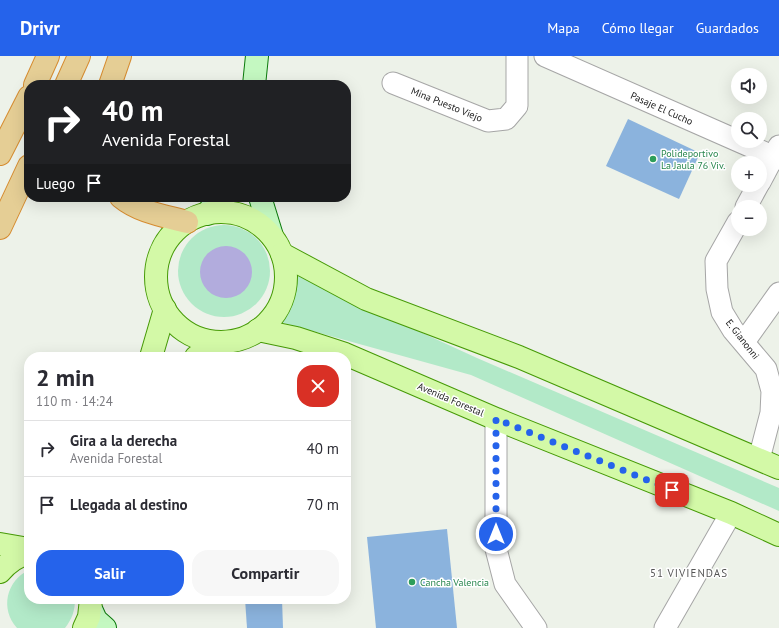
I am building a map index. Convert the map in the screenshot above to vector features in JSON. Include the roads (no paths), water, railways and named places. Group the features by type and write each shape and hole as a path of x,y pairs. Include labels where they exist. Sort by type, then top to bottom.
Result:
{"highway":[{"path":"37,80 48,56"},
{"path":"68,80 79,56"},
{"path":"112,80 120,56"},
{"path":"1,151 24,107"},
{"path":"0,228 24,177"},
{"path":"127,202 148,211 187,222"}],"main road":[{"path":"255,80 258,56"},
{"path":"262,202 272,236 282,254 286,275 283,297 273,316 258,330 239,340 217,342 196,337 178,325 165,308 158,288 157,267 164,246 176,229 213,205 214,212 236,213 256,222 272,236"},
{"path":"282,254 366,299 519,357 779,468"},
{"path":"152,352 165,308"},
{"name":"Avenida Forestal","path":"258,330 296,338 339,352"},
{"path":"203,352 217,342"},
{"name":"Avenida Forestal","path":"351,357 496,419 731,513 779,535"},
{"path":"0,544 24,548"},
{"path":"0,572 6,564 24,554"},
{"path":"89,612 105,628"}],"street":[{"name":"Mina Puesto Viejo","path":"393,83 488,121 506,119 517,106 517,56"},
{"name":"Pasaje El Cucho","path":"545,56 777,154"},
{"path":"767,170 777,154"},
{"name":"E. Gianonni","path":"731,234 716,261 717,289 722,312 766,369 772,391 771,413 759,459"},
{"path":"744,342 779,293"},
{"path":"496,419 496,549 505,584 536,628"},
{"path":"665,628 731,513"}],"place":[{"name":"Polideportivo La Jaula 76 Viv.","path":"653,159"},
{"name":"Cancha Valencia","path":"412,582"}],"district":[{"name":"51 VIVIENDAS","path":"689,573"}]}
